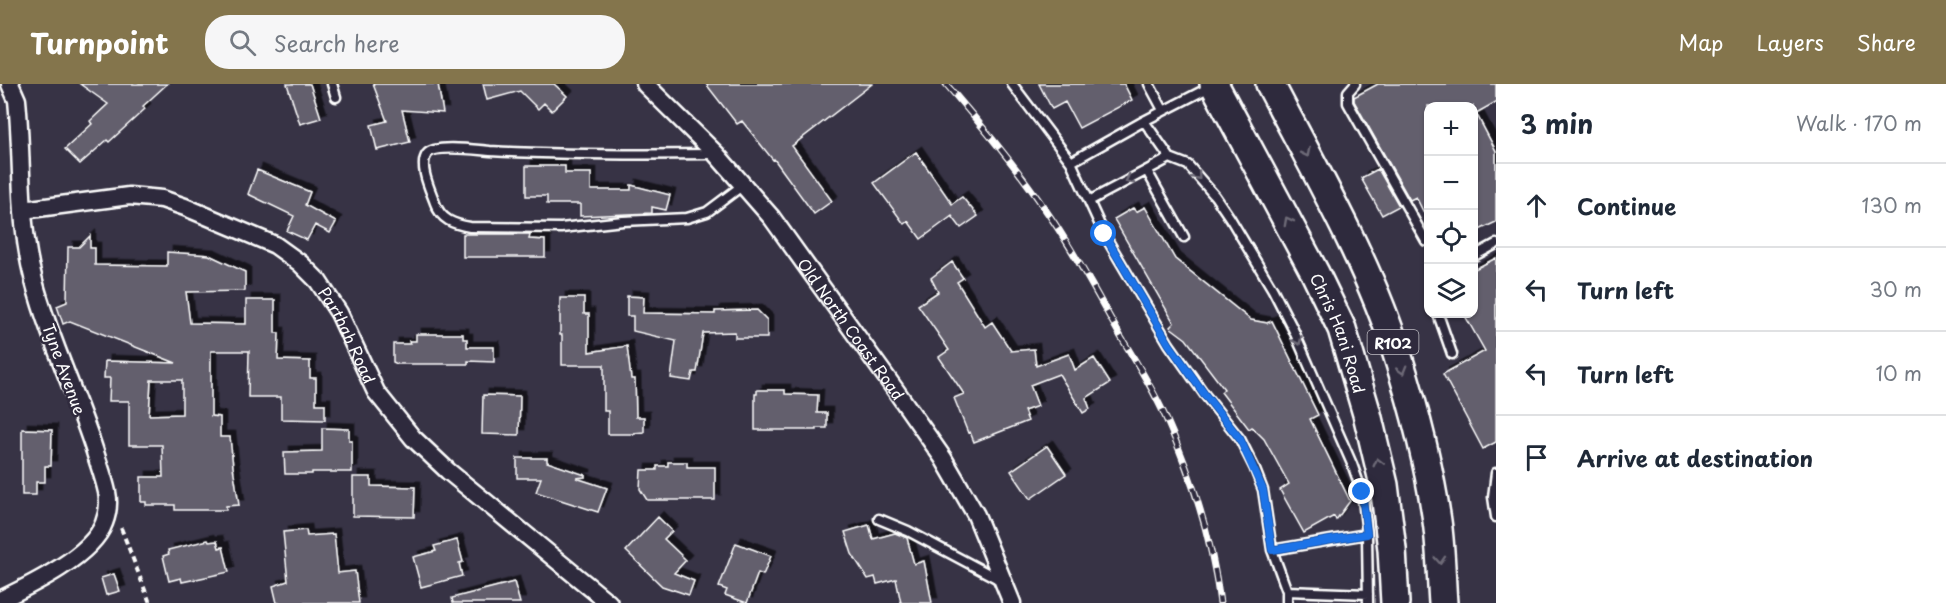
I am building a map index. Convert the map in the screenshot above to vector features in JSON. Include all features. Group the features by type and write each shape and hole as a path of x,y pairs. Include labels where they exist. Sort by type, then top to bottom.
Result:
{"main road":[{"name":"Chris Hani Road","path":"1215,84 1316,273 1342,329 1367,414 1384,485 1392,549 1395,603"},
{"name":"R102","path":"1270,84 1342,224 1373,290 1398,355 1421,440 1437,522 1443,603"}],"street":[{"name":"Tyne Avenue","path":"0,600 41,580 88,547 100,532 107,512 107,490 34,282 28,255 23,210 17,100 10,84"},
{"name":"Old North Coast Road","path":"645,84 716,154 772,218 943,458 976,515 1012,603"},
{"name":"Parthab Road","path":"23,210 129,196 162,199 275,245 300,263 318,281 339,313 376,392 412,438 448,471 609,603"}],"lane":[{"path":"332,84 336,97"},
{"path":"1012,84 1071,162 1104,234 1169,344 1240,439 1263,490 1272,550 1287,591 1287,603"},
{"path":"1149,84 1162,110"},
{"path":"1071,162 1162,110 1215,84"},
{"path":"1355,84 1348,92 1348,103 1424,237"},
{"path":"1144,120 1170,158 1188,165 1215,196 1230,218 1293,329 1362,492 1367,534 1368,598 1287,591"},
{"path":"716,154 542,153 437,149 432,150 426,156 424,165 441,216 456,224 470,227 553,228 687,218 707,212 743,185"},
{"path":"1089,201 1170,158"},
{"path":"1147,171 1184,237"},
{"path":"1478,253 1496,244"},
{"path":"1439,318 1452,354"},
{"path":"1496,473 1493,497 1496,517"},
{"path":"879,519 908,531 1005,582"},
{"path":"1272,550 1367,534"}],"path":[{"path":"107,490 150,603"}],"building":[{"path":"80,84 167,84 143,106 145,109 109,142 107,140 80,164 65,149 92,124 90,121 108,104"},
{"path":"287,84 310,84 321,118 300,124"},
{"path":"373,84 438,84 443,113 402,110 410,142 377,150 371,125 387,121"},
{"path":"483,84 554,84 567,96 552,111 544,103 538,109 520,91 487,100"},
{"path":"706,84 872,84 792,146 832,201 814,214 774,159 742,121 737,124"},
{"path":"1039,84 1124,84 1132,100 1079,128 1065,102 1052,109"},
{"path":"1378,84 1496,84 1496,102 1478,112 1478,102 1424,102 1424,213 1416,197 1410,200 1354,101 1354,97"},
{"path":"1478,117 1496,151 1496,222 1478,231"},
{"path":"916,152 952,204 962,197 978,216 961,228 952,216 921,239 908,221 904,224 874,183"},
{"path":"526,166 565,166 565,173 591,173 591,190 631,190 631,185 670,195 666,210 652,207 652,213 580,216 580,204 547,204 547,196 526,196"},
{"path":"1378,169 1399,206 1382,215 1361,178"},
{"path":"257,170 310,192 305,205 336,222 330,233 315,225 307,240 287,231 294,216 248,194"},
{"path":"1145,207 1175,259 1251,320 1267,323 1272,321 1318,415 1310,419 1350,501 1336,520 1334,516 1304,533 1280,490 1289,484 1264,439 1252,427 1249,429 1221,392 1224,389 1186,339 1170,327 1174,323 1114,219 1133,208 1136,212"},
{"path":"463,234 530,234 529,239 545,240 545,257 463,257"},
{"path":"90,236 90,248 95,248 95,265 167,266 167,252 209,255 245,272 245,291 186,292 190,323 246,324 246,300 275,300 275,333 279,333 278,360 310,361 310,378 316,378 316,404 325,404 325,420 281,419 281,397 248,397 249,351 211,351 211,416 220,417 220,437 230,437 239,505 226,506 226,510 175,510 175,505 146,505 146,502 141,502 141,477 163,477 162,445 129,445 129,401 109,401 110,378 104,378 105,361 176,363 70,321 63,324 57,306 67,302 68,247 79,247","holes":["151,380 182,380 182,414 149,415"]},
{"path":"1496,258 1496,442 1483,449 1443,374 1485,351 1466,318 1478,318 1478,267"},
{"path":"952,262 963,278 957,282 985,327 992,322 1011,351 1034,349 1036,366 1069,354 1075,370 1094,358 1110,383 1086,398 1090,409 1083,413 1059,374 1030,385 1038,406 1024,411 1028,421 974,442 954,398 964,394 939,357 949,350 918,305 938,292 931,278"},
{"path":"627,296 644,297 643,313 715,314 715,311 757,310 767,320 767,338 735,338 735,332 703,333 697,372 693,372 691,381 671,378 676,341 633,331 633,316 627,316"},
{"path":"560,298 584,298 584,314 589,314 589,352 627,346 631,379 635,379 636,417 644,417 644,432 608,434 608,411 604,411 604,365 562,365"},
{"path":"416,334 463,334 463,339 467,339 467,347 494,347 494,362 397,364 393,362 393,344 410,344 409,341 416,341"},
{"path":"757,390 785,390 785,394 818,395 817,413 827,413 827,428 755,430"},
{"path":"483,395 520,396 519,435 482,434"},
{"path":"322,428 349,429 349,441 352,441 352,472 285,474 284,452 322,451"},
{"path":"22,429 52,430 51,466 45,466 45,482 36,482 36,495 22,495"},
{"path":"1047,446 1066,474 1030,499 1011,471"},
{"path":"517,458 547,458 547,462 585,475 585,477 576,478 607,488 598,512 536,492 541,478 517,478"},
{"path":"668,462 687,462 687,467 715,467 715,500 647,500 640,489 641,470 657,470 657,466 668,466"},
{"path":"353,477 371,477 371,486 415,487 414,517 353,516"},
{"path":"658,517 672,531 664,539 686,560 674,573 694,581 689,595 662,586 626,551"},
{"path":"869,525 873,539 895,533 907,538 914,564 924,561 932,603 901,603 896,579 877,584 875,577 868,579 852,554 845,532"},
{"path":"306,530 307,536 334,534 338,573 355,571 359,603 277,603 273,586 288,581 283,532"},
{"path":"208,540 209,542 217,541 219,548 223,547 229,572 182,582 181,578 169,581 163,556 169,554 168,550"},
{"path":"457,540 463,562 459,563 462,576 421,587 413,557 436,551 434,546"},
{"path":"736,543 771,556 763,575 758,573 747,603 725,595 727,590 719,587"},
{"path":"114,574 120,591 106,595 101,578"},
{"path":"514,582 520,603 453,603 452,598"}],"railway":[{"path":"946,84 1011,163 1057,227 1155,396 1184,461 1200,508 1212,555 1220,603"}],"route":[{"path":"1104,234 1169,344 1240,439 1263,490 1272,550 1367,534 1362,492"}]}
